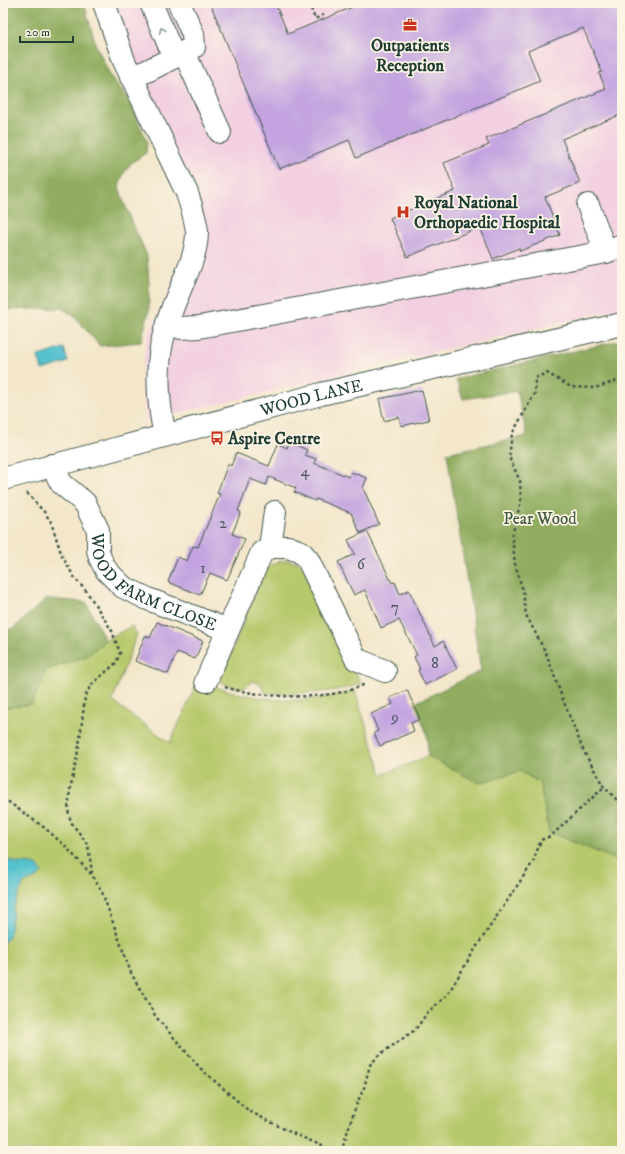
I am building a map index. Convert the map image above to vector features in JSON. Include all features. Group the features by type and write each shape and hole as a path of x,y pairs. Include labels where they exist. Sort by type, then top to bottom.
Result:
{"street":[{"path":"104,3 131,77 187,193 197,231 196,245 189,270 178,294 162,341 158,385 165,435"},
{"path":"151,3 184,52 220,132"},
{"path":"131,77 184,52 193,34 180,3"},
{"path":"167,323 181,328 199,328 614,248 588,205"},
{"name":"WOOD LANE","path":"10,477 322,394 622,324"},
{"name":"WOOD FARM CLOSE","path":"52,465 61,483 84,503 98,530 98,550 100,558 106,570 123,587 148,599 228,630"},
{"path":"275,512 270,547 288,547 301,552 308,560 356,659 380,669"},
{"name":"WOOD FARM CLOSE","path":"206,680 262,552 270,547"}],"path":[{"path":"309,3 315,19 323,15 324,19"},
{"path":"622,379 595,388 571,387 547,373 535,378 535,394 512,434 509,457 520,481 521,501 512,536 515,564 523,591 526,615 546,653 562,700 584,752 604,787 622,805"},
{"path":"10,477 40,507 51,522 62,556 74,577 87,592 112,631 120,653 116,663 91,684 85,697 70,790 68,810 71,822 88,845 92,875"},
{"path":"206,680 254,694 310,696 357,689 368,682 380,669"},
{"path":"341,1151 357,1103 364,1088 370,1065 379,1055 415,1030 428,1012 447,995 532,862 541,840 551,836 604,787"},
{"path":"3,798 45,828 66,847 92,875 102,892 131,973 156,1017 201,1069 249,1111 290,1132 334,1151"},
{"path":"317,1151 320,1145"}],"shaded area":[{"name":"Royal National Orthopaedic Hospital","path":"98,3 622,3 622,308 146,421 142,381 145,348 148,334 165,302 186,245 187,220"}],"green space":[{"path":"3,3 84,3 96,45 111,77 128,99 147,141 146,153 131,163 124,173 119,186 123,200 147,256 149,311 141,342 100,346 74,316 61,308 3,310"},
{"name":"Pear Wood","path":"622,340 622,862 549,832 540,783 520,771 479,783 428,756 427,734 415,703 481,671 447,453 527,436 517,391 463,399 456,379"},
{"path":"286,560 299,563 309,574 361,684 326,692 265,693 262,688 262,684 251,681 248,685 241,688 233,687 220,682 263,573 273,564"},
{"path":"46,599 86,602 105,640 87,656 46,670 32,704 3,708 3,630 13,629"},
{"path":"132,626 137,634 112,701 170,743 198,681 241,694 274,699 311,699 355,691 382,775 428,756 479,783 520,771 540,783 549,832 622,862 622,1151 3,1151 3,708 32,704 46,670 87,656 105,640"}],"water":[{"path":"64,348 68,362 42,370 38,356"},
{"path":"3,858 17,863 33,864 38,866 42,873 38,877 23,884 14,906 9,936 3,943"}],"building":[{"path":"210,3 275,3 288,34 362,3 622,3 622,114 562,139 580,183 545,197 560,235 520,251 519,248 493,259 480,227 407,257 390,218 455,191 444,163 489,145 486,139 606,89 599,73 602,72 583,28 528,51 540,81 356,158 349,140 279,169"},
{"path":"422,390 429,420 401,426 399,417 384,421 379,399"},
{"path":"289,442 307,450 305,455 316,459 314,463 349,477 351,472 367,478 363,488 379,524 360,533 351,513 294,492 296,488 269,477 266,485 250,479 238,511 241,512 232,534 245,539 227,580 210,573 200,595 168,582 178,557 187,561 193,546 198,547 220,494 217,493 228,464 231,466 236,453 269,466 278,444 287,448"},
{"path":"367,531 392,583 395,582 400,594 409,590 435,646 443,641 457,669 425,685 414,657 417,655 399,620 381,628 365,590 354,595 338,562 355,554 348,540"},
{"path":"157,622 203,641 195,659 177,652 168,674 135,661 145,636 150,638"},
{"path":"407,690 420,719 411,723 414,731 380,746 374,733 378,731 371,714 393,704 390,698"}],"place":[{"name":"Outpatients Reception","path":"410,25"},
{"name":"Royal National Orthopaedic Hospital","path":"403,212"},
{"name":"Aspire Centre","path":"217,438"}]}
